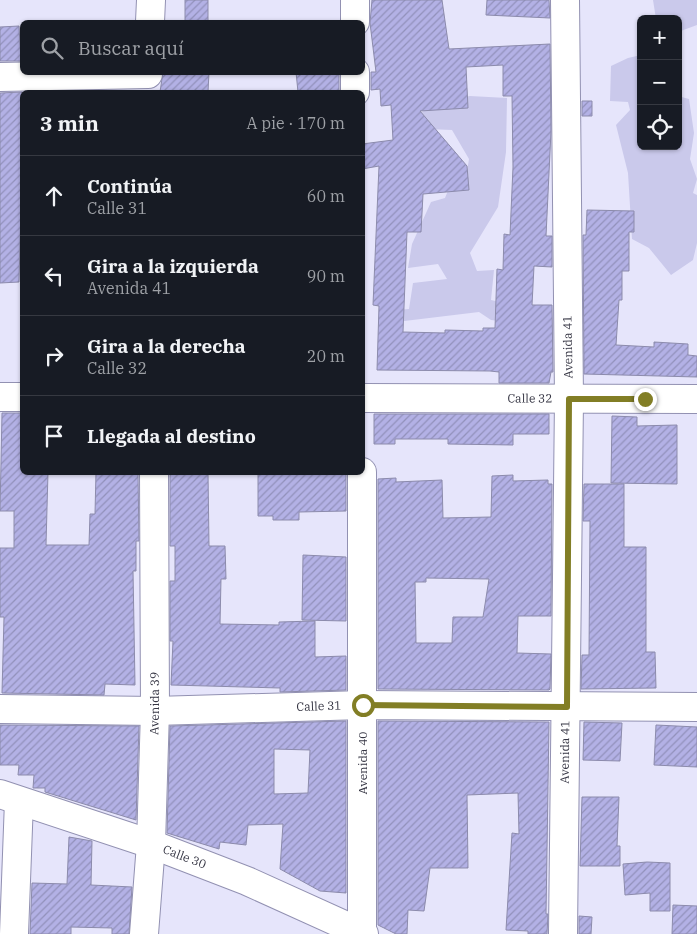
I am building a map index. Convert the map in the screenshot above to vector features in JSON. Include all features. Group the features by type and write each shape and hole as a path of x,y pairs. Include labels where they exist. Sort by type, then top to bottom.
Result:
{"street":[{"path":"150,20 151,0"},
{"path":"355,0 355,20"},
{"name":"Avenida 41","path":"563,934 569,399 565,0"},
{"path":"355,75 355,90"},
{"path":"0,77 148,80"},
{"path":"0,397 20,397"},
{"name":"Calle 32","path":"365,398 697,399"},
{"name":"Avenida 39","path":"144,934 151,844 155,711 154,475"},
{"name":"Avenida 40","path":"362,475 363,934"},
{"name":"Calle 31","path":"0,709 155,711 363,705 697,707"},
{"path":"10,797 14,934"},
{"name":"Calle 30","path":"10,797 151,844 247,881 363,934"}],"shaded area":[{"path":"653,0 697,0 697,25 682,31 682,15 655,15"},
{"path":"637,56 637,150 682,150 682,97 689,99 694,133 690,159 697,179 693,193 697,195 697,243 693,260 671,275 649,248 632,239 628,173 616,125 630,110 628,102 610,101 611,66"},
{"path":"470,96 507,98 506,152 498,207 470,253 477,271 494,270 491,300 512,305 513,323 491,320 479,312 396,322 397,310 409,309 413,283 447,279 438,264 408,268 412,244 431,202 445,198 449,188 465,184 469,159 452,130 428,129 416,116 438,102"}],"building":[{"path":"185,0 208,0 208,20 185,20"},
{"path":"372,0 442,0 449,49 550,44 551,131 546,236 552,236 552,267 534,266 532,305 552,305 553,372 551,372 549,383 499,383 499,372 490,371 377,370 379,306 373,305 379,166 365,168 365,144 393,140 391,105 381,106 380,89 371,90 371,72 376,72 370,23","holes":["503,65 503,96 512,96 513,167 510,235 504,234 503,270 497,269 495,328 483,328 483,331 445,330 445,333 403,332 407,232 421,232 423,194 469,190 467,166 420,111 468,108 466,67"]},
{"path":"487,0 549,0 550,18 486,15"},
{"path":"19,26 20,61 0,61 0,27"},
{"path":"163,75 209,75 208,90 160,90"},
{"path":"296,75 339,75 339,90 298,90"},
{"path":"20,92 19,282 0,283 0,93"},
{"path":"582,101 592,101 592,116 582,116"},
{"path":"587,210 634,211 634,232 629,232 629,271 622,271 622,300 619,300 616,345 654,347 654,342 688,344 688,355 697,356 697,377 584,374 583,235 586,235"},
{"path":"2,413 20,413 20,475 48,475 46,545 89,545 90,514 95,514 96,475 138,475 139,541 136,541 136,571 133,571 135,685 105,684 104,695 2,693 4,617 0,617 0,548 14,548 14,511 0,511"},
{"path":"374,414 549,414 549,434 513,434 513,445 448,444 448,439 395,439 395,444 374,444"},
{"path":"612,416 637,417 637,426 677,425 677,484 611,483"},
{"path":"170,475 208,475 209,546 225,546 226,579 221,579 220,624 279,625 279,622 315,621 315,657 346,656 346,690 280,692 280,688 171,685 173,641 170,641 170,581 175,581 175,546 170,546"},
{"path":"258,475 346,475 346,511 299,512 299,520 273,520 273,516 258,516"},
{"path":"513,475 513,481 548,480 548,484 552,484 551,616 518,616 517,653 551,654 550,689 378,689 378,479 396,478 396,482 442,480 443,518 491,517 492,476","holes":["426,578 489,579 483,617 453,617 452,643 416,643 415,582 426,582"]},
{"path":"584,484 624,484 624,547 646,547 646,652 655,652 656,688 581,689 582,655 589,655 590,521 583,521"},
{"path":"303,555 346,557 346,621 302,620"},
{"path":"346,721 346,893 320,891 280,869 283,824 248,825 246,845 220,842 219,849 167,833 170,726","holes":["274,749 310,750 308,793 274,794"]},
{"path":"378,721 549,722 547,934 528,934 528,931 506,930 512,833 519,834 518,793 467,795 468,868 430,868 424,911 408,910 407,934 396,934 378,925"},
{"path":"584,722 622,723 620,761 583,760"},
{"path":"0,725 139,726 136,820 45,792 45,788 33,788 34,775 18,775 19,765 0,765"},
{"path":"656,725 697,727 697,767 654,765"},
{"path":"582,797 619,797 617,846 620,846 620,866 580,866"},
{"path":"69,837 92,841 91,885 132,887 129,934 112,934 112,928 71,927 71,934 30,934 32,883 67,884"},
{"path":"670,863 670,911 650,911 650,893 625,895 623,864"},
{"path":"673,905 697,906 697,934 672,934"},
{"path":"579,916 592,917 591,934 579,934"}],"route":[{"path":"363,705 567,707 569,399 645,399"}]}
